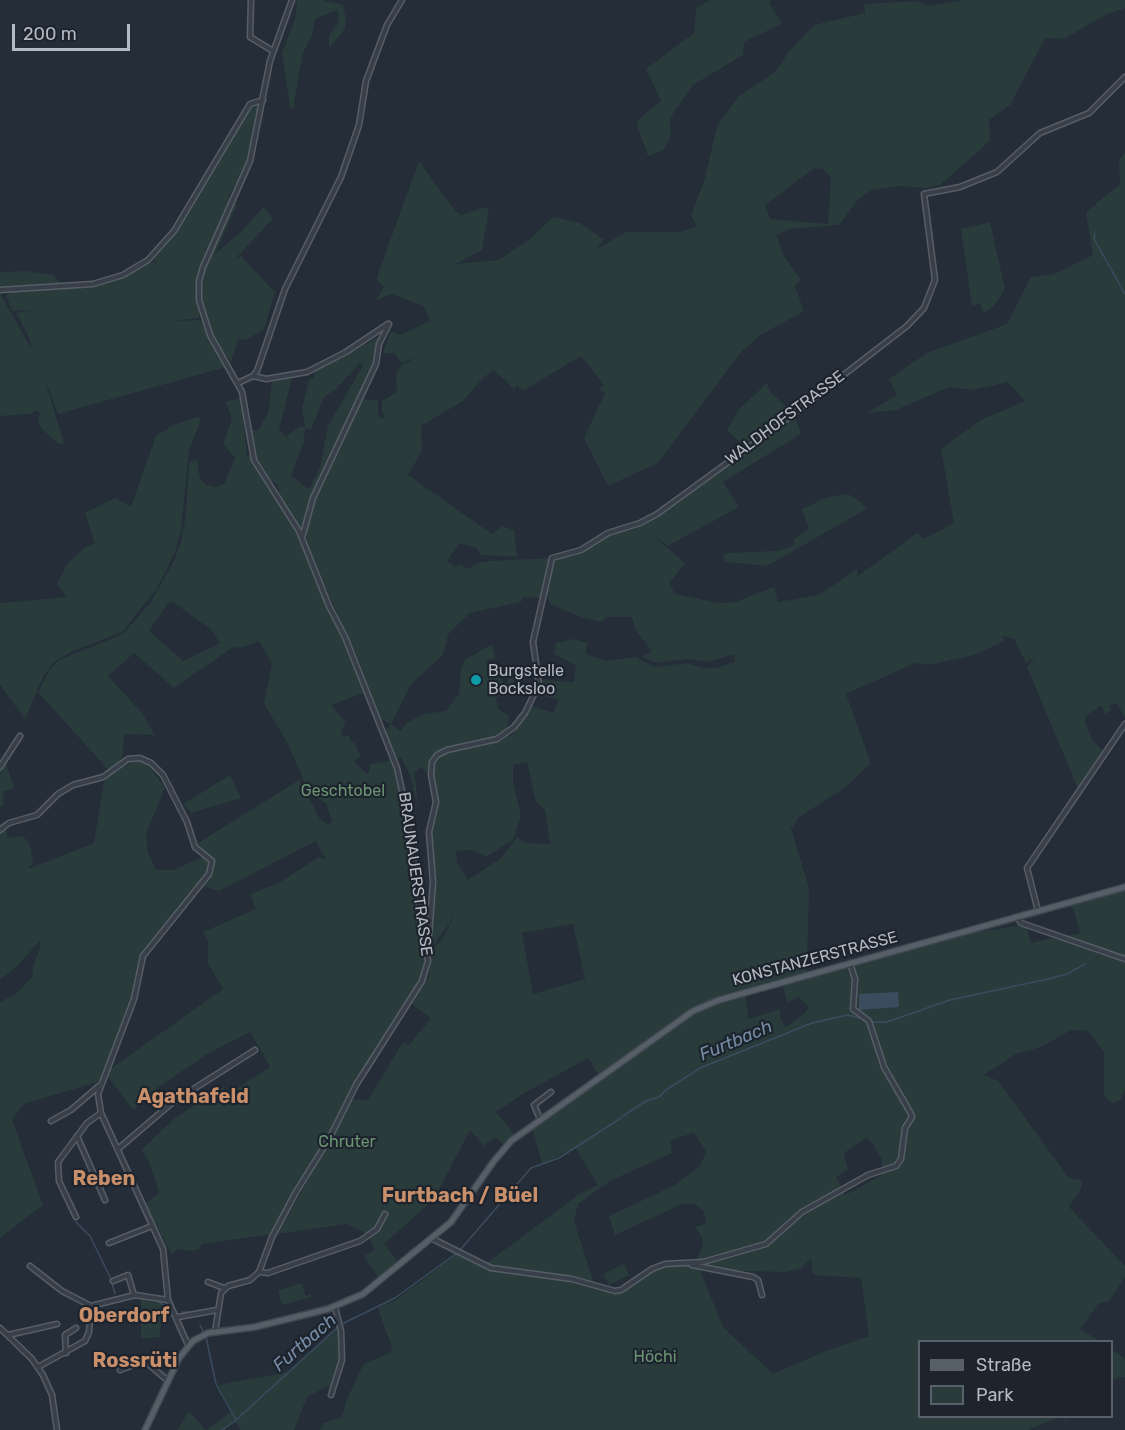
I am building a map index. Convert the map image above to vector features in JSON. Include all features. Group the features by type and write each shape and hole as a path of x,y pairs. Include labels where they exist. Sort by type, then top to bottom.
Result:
{"main road":[{"name":"KONSTANZERSTRASSE","path":"188,1345 201,1336 264,1326 335,1307 363,1294 433,1239 458,1214 505,1148 540,1119 693,1011 719,1000 1125,887"},
{"path":"145,1430 168,1380 188,1345"}],"street":[{"path":"251,0 250,37 273,51"},
{"name":"BRAUNAUERSTRASSE","path":"259,1272 272,1237 296,1192 329,1139 356,1085 422,981 427,965 427,949 398,768 302,539 254,460 249,444 245,404 238,383 210,335 198,289 203,267 250,161 273,51 292,0"},
{"path":"238,383 253,376 258,368 285,289 304,256 341,177 359,125 366,81 387,26 402,0"},
{"name":"WALDHOFSTRASSE","path":"427,949 430,942 433,882 429,832 436,802 430,772 432,762 447,750 487,742 503,735 514,727 525,713 539,684 532,642 552,558 581,550 608,533 640,523 657,514 771,431 914,320 929,300 935,280 924,195 960,188 997,172 1040,133 1089,113 1125,77"},
{"path":"0,290 93,284 123,275 148,260 174,231 250,104 254,100 263,100"},
{"path":"253,376 266,379 307,372 346,352 389,324 379,344 376,364 313,498 302,539"},
{"path":"1038,912 1027,868 1125,724"},
{"path":"0,767 20,736"},
{"path":"0,830 9,823 37,815 58,794 73,784 103,777 130,758 140,758 155,766 164,775 187,822 195,847 212,861 209,874 144,956 134,999 98,1094 101,1113 164,1254 168,1300 178,1317 188,1345"},
{"path":"1017,917 1021,923 1125,959"},
{"path":"688,1264 766,1244 802,1212 868,1175 896,1166 901,1159 905,1128 912,1118 882,1063 871,1023 852,1008 855,979 849,963"},
{"path":"118,1149 173,1102 255,1050"},
{"path":"51,1120 71,1110 100,1085"},
{"path":"540,1119 534,1104 551,1092"},
{"path":"75,1217 57,1174 61,1157 87,1123 101,1113"},
{"path":"77,1137 105,1200"},
{"path":"208,1282 224,1288 248,1281 259,1272 268,1273 360,1241 377,1229 385,1214"},
{"path":"108,1243 152,1226"},
{"path":"433,1239 491,1268 572,1279 615,1291 621,1290 652,1269 665,1264 688,1264 731,1274 753,1276 758,1280 762,1295"},
{"path":"30,1266 62,1291 91,1306 134,1295 168,1300"},
{"path":"113,1281 128,1275 134,1295"},
{"path":"215,1332 219,1295 224,1288"},
{"path":"38,1367 80,1346 88,1337 91,1306"},
{"path":"331,1395 342,1366 341,1328 335,1307"},
{"path":"178,1317 217,1310"},
{"path":"8,1335 57,1324"},
{"path":"0,1328 38,1367 52,1395 57,1430"},
{"path":"66,1353 65,1335 76,1328"},
{"path":"120,1370 147,1361 168,1380"}],"green space":[{"path":"297,0 323,0 343,5 346,19 345,29 329,48 329,36 339,21 337,10 315,19 312,35 303,53 293,108 290,108 282,53 295,19"},
{"path":"710,0 772,0 769,2 782,24 744,42 743,55 693,85 670,118 671,136 663,150 648,156 637,125 639,119 661,101 646,69 694,33 696,8"},
{"name":"Chruter","path":"964,0 1125,0 1125,8 1105,15 1064,39 1045,38 1010,105 989,120 990,141 940,185 925,188 901,186 872,190 858,200 839,225 790,229 776,235 784,256 801,280 795,286 804,311 759,336 740,353 658,463 608,486 584,438 605,393 599,389 604,385 581,356 523,391 517,385 514,389 494,370 483,378 463,401 421,426 422,451 408,475 492,534 502,526 514,530 517,557 481,555 477,548 459,543 447,561 455,567 459,564 468,569 478,563 489,561 552,558 581,550 608,533 640,523 759,438 745,447 727,430 739,409 767,383 770,392 794,413 801,434 723,482 739,507 668,546 647,530 685,563 669,583 675,594 718,603 735,602 774,587 778,602 819,595 857,569 858,576 917,533 924,539 954,523 941,449 981,420 1025,401 1008,382 972,390 949,387 896,410 867,413 897,395 889,379 927,353 1007,324 1031,277 1054,274 1093,255 1086,212 1120,184 1119,160 1125,152 1125,717 1116,703 1109,705 1112,710 1105,714 1101,705 1086,716 1085,722 1093,741 1105,752 1079,791 1027,667 1035,657 1026,663 1014,639 1003,636 1004,641 975,655 928,665 915,663 846,694 871,763 846,787 798,818 793,828 790,825 809,888 807,973 723,997 720,995 719,998 691,1009 600,1077 588,1058 523,1094 496,1112 515,1135 504,1145 495,1137 484,1146 470,1130 434,1199 384,1244 398,1262 379,1279 364,1256 375,1250 367,1234 347,1224 278,1234 353,1099 368,1100 403,1042 409,1045 431,1018 412,1004 429,977 432,951 445,935 464,891 449,924 432,947 435,878 431,832 437,806 432,774 425,772 422,767 414,772 419,810 410,775 401,757 397,760 385,732 391,724 381,719 358,659 315,564 307,543 306,526 302,534 280,496 277,484 271,480 253,451 252,431 259,429 268,413 272,382 292,378 279,429 286,437 299,427 305,427 302,408 309,379 314,378 314,369 347,356 379,336 376,364 357,397 320,485 359,399 378,400 378,415 382,419 385,417 382,412 382,401 397,392 396,375 402,365 417,357 401,363 395,354 383,353 391,331 400,335 430,321 424,307 406,299 391,294 376,300 384,287 377,280 379,271 419,161 455,211 461,215 485,207 489,209 482,250 456,264 498,260 530,239 553,217 580,223 604,240 590,257 597,249 626,232 680,232 697,226 691,216 705,178 717,126 739,96 775,72 790,50 814,25 865,13 864,4 917,1 927,6","holes":["814,168 823,169 831,177 828,224 770,219 765,205","360,363 363,365 328,426 320,468 309,489 291,476 304,441 305,428 311,430 324,397 336,389","548,566 546,591 550,604 581,617 601,622 606,617 632,617 635,629 652,651 642,657 657,663 688,659 708,662 735,654 735,662 716,668 704,668 686,663 655,667 636,657 606,661 586,654 587,643 573,639 556,643 554,654 576,665 574,682 540,680 540,695 559,700 553,713 529,705 513,734 474,748 458,750 458,746 486,741 507,730 509,715 498,709 496,697 507,696 518,673 514,671 506,684 486,665 488,660 495,658 492,644 465,660 461,670 459,694 446,711 423,714 407,723 400,731 391,724 411,684 442,656 449,633 470,613 521,602 523,597 541,598","527,762 536,802 545,810 550,844 525,843 517,837 501,858 468,880 457,862 456,851 472,850 486,857 513,840 521,816 513,782 513,765","573,924 585,979 533,994 522,933"]},
{"path":"252,104 258,105 259,112 250,157 228,197 237,205 215,254 241,232 264,206 273,219 235,259 241,256 275,292 264,329 247,340 238,339 231,362 209,331 199,300 199,318 175,321 201,320 226,367 58,414 44,376 64,444 57,443 41,428 38,420 40,413 36,410 31,414 0,416 0,293 31,348 30,339 16,313 34,310 12,311 6,295 12,291 79,288 135,272 153,261 157,265 154,259 173,237"},
{"path":"990,222 1005,289 993,307 983,313 980,303 972,306 961,229"},
{"path":"25,271 53,275 60,283 0,287 0,272"},
{"name":"Geschtobel","path":"241,397 247,456 250,457 294,526 367,692 331,705 346,722 341,731 344,737 349,735 361,757 354,760 368,774 371,764 392,760 399,778 426,958 424,973 356,1083 273,1234 202,1244 200,1249 192,1251 178,1249 172,1255 145,1204 159,1193 149,1161 141,1150 175,1118 223,1087 228,1094 270,1067 250,1032 209,1053 157,1088 133,1110 105,1073 101,1081 24,1104 12,1120 43,1205 0,1238 0,1002 16,994 32,977 40,941 16,967 0,980 0,824 5,826 8,838 23,836 30,845 33,863 28,869 94,843 104,781 111,773 38,692 49,671 59,660 123,634 150,603 174,561 181,541 186,514 189,461 197,460 200,478 205,484 215,487 224,484 235,458 223,444 232,419 226,402","holes":["173,602 211,630 220,643 183,661 149,631 168,603","259,641 272,663 264,704 287,742 311,796 326,803 332,821 328,825 320,819 299,780 198,843 206,855 174,870 156,870 148,853 146,834 165,788 143,758 114,771 122,764 124,734 155,735 142,713 108,676 134,653 174,688 232,648 244,647","316,841 326,860 319,857 277,884 250,894 256,909 203,932 208,942 208,963 223,989 106,1072 137,989 145,953 211,866 204,886 219,891"]},
{"path":"197,417 201,419 189,451 181,530 175,552 156,590 122,632 71,652 54,662 44,675 25,719 0,685 0,603 67,597 57,584 67,564 85,547 95,543 85,513 115,498 131,506 156,436 173,425"},
{"path":"843,494 850,495 868,508 767,566 725,562 723,555 728,553 776,551 793,546 794,539 809,529 802,509 823,499"},
{"path":"5,760 14,788 3,792 4,805 0,807 0,767"},
{"path":"230,775 241,798 191,813 183,804"},
{"name":"Höchi","path":"1125,887 1125,1090 1121,1100 1112,1103 1104,1096 1104,1052 1088,1031 1071,1030 1041,1047 1016,1054 984,1075 998,1081 1069,1178 1082,1180 1081,1189 1069,1207 1125,1266 1125,1277 1109,1301 1099,1303 1080,1329 1098,1340 918,1340 918,1418 1057,1418 1028,1430 320,1430 324,1423 342,1417 346,1401 363,1365 393,1351 378,1308 396,1300 458,1253 483,1264 488,1262 578,1195 598,1185 575,1148 542,1164 533,1130 685,1019 711,1006 746,996 748,1019 780,1009 780,1018 786,1027 805,1013 809,1007 799,997 787,1003 783,986 787,984 972,933 1017,926 1027,928 1031,943 1057,937 1100,954 1094,959 1104,953 1061,937 1080,933 1074,911 1069,903","holes":["694,1133 706,1152 700,1166 675,1185 609,1216 615,1235 682,1204 696,1204 704,1212 706,1224 695,1227 703,1239 702,1248 693,1267 667,1261 623,1292 595,1286 574,1221 578,1204 610,1181 672,1153 670,1140","866,1138 873,1144 882,1160 882,1175 845,1195 836,1177 848,1170 844,1153","811,1259 813,1275 861,1278 869,1336 823,1352 773,1374 723,1327 700,1270 786,1272 800,1269"]},
{"path":"624,1264 629,1275 609,1285 603,1274"},
{"path":"301,1283 306,1296 311,1294 312,1297 282,1305 278,1291"},
{"path":"141,1299 162,1304 160,1337 141,1339"},
{"path":"338,1327 341,1339 339,1368 332,1384 307,1397 294,1430 241,1430 235,1422 222,1430 206,1430 232,1411 218,1385 288,1372"},
{"path":"1113,1350 1125,1359 1125,1377 1113,1379"},
{"path":"189,1411 206,1430 177,1430"}],"water":[{"path":"898,992 899,1007 859,1010 859,994"}],"waterway":[{"path":"1095,234 1094,239 1125,294"},
{"name":"Furtbach","path":"872,1022 887,1022 950,1000 1067,974 1085,964"},
{"name":"Furtbach","path":"623,1116 646,1101 659,1097 700,1068 812,1023 848,1015 864,1019"},
{"name":"Furtbach","path":"460,1250 531,1168 559,1158 621,1118"},
{"path":"76,1222 90,1236 111,1279 115,1294"},
{"name":"Furtbach","path":"342,1324 395,1298 457,1253"},
{"path":"131,1298 150,1299"},
{"path":"155,1300 167,1307"},
{"path":"182,1312 194,1312"},
{"path":"200,1325 203,1331"},
{"name":"Furtbach","path":"222,1430 235,1421 338,1327"},
{"path":"206,1337 216,1384 236,1420"}],"place":[{"name":"Burgstelle Bocksloo","path":"476,680"}],"district":[{"name":"Agathafeld","path":"193,1097"},
{"name":"Reben","path":"104,1179"},
{"name":"Furtbach / Büel","path":"460,1196"},
{"name":"Oberdorf","path":"124,1316"},
{"name":"Rossrüti","path":"135,1361"}]}
